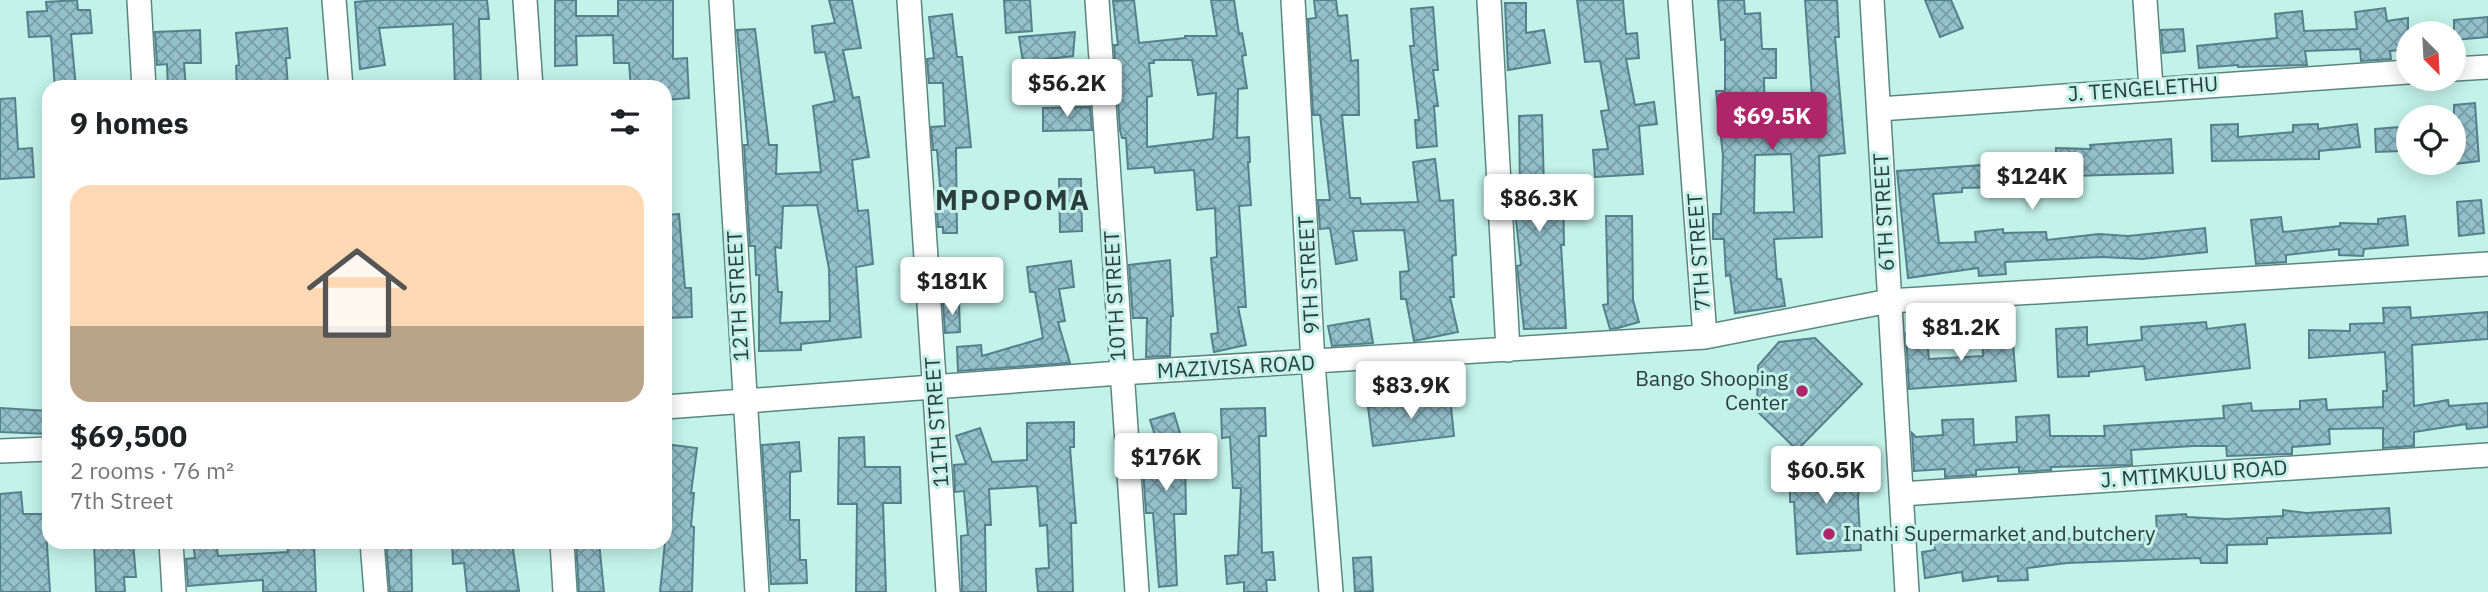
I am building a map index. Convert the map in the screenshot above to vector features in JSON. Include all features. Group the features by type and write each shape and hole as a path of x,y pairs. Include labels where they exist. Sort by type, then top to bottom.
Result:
{"street":[{"path":"139,0 144,80"},
{"path":"334,0 340,80"},
{"path":"526,0 531,80"},
{"name":"12TH STREET","path":"720,0 757,592"},
{"name":"11TH STREET","path":"909,0 948,592"},
{"name":"10TH STREET","path":"1097,0 1120,373 1137,592"},
{"name":"9TH STREET","path":"1293,0 1313,362 1331,592"},
{"path":"1489,0 1508,351"},
{"name":"7TH STREET","path":"1680,0 1705,337"},
{"name":"6TH STREET","path":"1872,0 1906,592"},
{"path":"2146,0 2151,88"},
{"path":"2466,68 2488,67"},
{"name":"J. TENGELETHU","path":"1879,109 2396,73"},
{"name":"MAZIVISA ROAD","path":"672,407 935,389 1120,373 1705,337 1889,301 2488,264"},
{"path":"0,452 42,449"},
{"name":"J. MTIMKULU ROAD","path":"1901,494 2488,454"},
{"path":"171,549 174,592"},
{"path":"373,549 376,592"},
{"path":"562,549 565,592"}],"building":[{"path":"77,0 78,10 90,10 92,33 71,34 75,80 54,80 51,36 29,37 27,12 47,11 46,2"},
{"path":"487,0 489,19 479,19 481,80 455,80 453,24 379,28 385,65 360,69 355,2"},
{"path":"555,0 576,0 576,16 618,16 618,0 673,0 673,59 687,58 689,98 672,99 672,80 630,80 629,63 614,63 613,35 576,36 577,65 555,66"},
{"path":"829,0 852,0 861,48 843,50 853,98 859,97 869,157 852,160 858,211 868,210 873,264 856,267 861,337 801,344 801,350 759,351 759,275 756,275 755,246 750,246 744,145 748,145 737,30 755,29 769,145 777,145 776,174 821,172 813,106 835,101 825,52 815,53 812,26 835,23","holes":["817,205 829,269 830,321 780,323 782,292 778,292 775,247 781,248 783,206"]},
{"path":"1004,0 1030,0 1032,31 1006,33"},
{"path":"1134,0 1139,43 1185,36 1217,36 1211,0 1234,0 1239,34 1242,33 1246,55 1242,56 1247,88 1238,89 1237,138 1249,137 1250,162 1251,205 1239,206 1246,307 1238,307 1246,345 1214,352 1211,334 1218,333 1211,258 1217,257 1215,208 1197,210 1194,170 1155,173 1154,167 1128,169 1126,138 1122,138 1120,130 1114,45 1118,45 1113,1","holes":["1154,60 1192,60 1198,95 1216,93 1213,139 1147,147 1147,97 1152,96 1149,63 1154,63"]},
{"path":"1314,0 1336,0 1338,16 1347,15 1351,61 1358,60 1359,115 1342,115 1350,198 1360,198 1361,204 1418,202 1413,162 1435,159 1440,201 1453,200 1456,255 1452,256 1454,297 1450,297 1458,332 1414,341 1406,299 1401,299 1400,272 1409,271 1404,230 1353,231 1357,260 1336,264 1330,228 1320,229 1318,200 1330,200 1320,115 1313,115 1308,19 1316,18"},
{"path":"1577,0 1623,0 1626,34 1637,33 1639,58 1626,59 1635,105 1654,102 1657,124 1639,126 1643,174 1595,177 1593,150 1608,149 1601,111 1609,110 1600,61 1585,62"},
{"path":"1718,0 1744,0 1745,14 1760,13 1762,49 1776,49 1776,78 1764,78 1765,128 1814,123 1805,0 1837,0 1839,37 1835,37 1845,153 1819,156 1822,237 1774,239 1777,279 1781,279 1785,306 1735,313 1730,275 1726,276 1724,239 1713,239 1713,214 1721,214 1723,156 1716,91 1725,91 1725,39 1721,40","holes":["1791,154 1794,212 1754,213 1755,155"]},
{"path":"1925,0 1951,0 1963,28 1940,37"},
{"path":"1505,3 1526,3 1526,33 1544,30 1550,63 1508,70"},
{"path":"1433,7 1438,70 1433,70 1438,106 1434,106 1437,146 1417,148 1415,120 1419,120 1410,46 1414,46 1411,9"},
{"path":"2385,8 2387,21 2408,18 2408,21 2396,21 2396,50 2390,51 2391,59 2361,61 2360,49 2305,51 2307,65 2199,68 2197,46 2277,38 2275,14 2302,11 2304,31 2357,29 2355,12"},
{"path":"952,14 957,57 962,57 971,147 956,148 957,233 943,233 943,227 938,227 936,198 941,198 937,150 933,150 931,127 945,126 943,83 929,83 927,59 934,58 929,17"},
{"path":"2488,17 2488,37 2466,39 2466,21 2454,20"},
{"path":"287,28 290,58 286,58 287,80 237,80 236,66 239,65 236,33"},
{"path":"2183,29 2185,51 2163,53 2161,30"},
{"path":"200,30 201,63 184,63 185,80 168,80 167,64 157,65 155,32"},
{"path":"1075,32 1073,56 1023,62 1019,37"},
{"path":"15,98 18,149 32,148 34,177 0,179 0,99"},
{"path":"2475,103 2479,161 2466,163 2466,105 2454,105"},
{"path":"1090,107 1092,130 1043,131 1043,108"},
{"path":"1542,115 1544,189 1563,187 1564,245 1561,245 1566,328 1524,329 1517,266 1521,265 1513,193 1520,192 1519,116"},
{"path":"2238,124 2238,137 2293,132 2293,125 2318,124 2318,129 2357,124 2360,147 2319,151 2319,159 2212,161 2211,125"},
{"path":"2396,127 2396,151 2376,152 2375,129"},
{"path":"2171,139 2173,173 2037,177 2037,186 1962,188 1962,192 1933,194 1939,243 1976,242 1975,232 2003,229 2003,233 2046,232 2047,240 2099,234 2128,236 2205,228 2207,252 2142,259 2102,257 2005,262 2006,274 1979,276 1978,268 1908,278 1897,171 2011,163 2012,157 2056,159 2056,148 2091,149 2090,145"},
{"path":"1059,179 1081,179 1082,231 1060,232"},
{"path":"2481,200 2484,233 2459,236 2457,202"},
{"path":"672,214 679,214 685,288 691,288 692,317 672,318"},
{"path":"1606,216 1632,216 1633,300 1639,322 1610,329 1603,305 1608,304"},
{"path":"2405,216 2408,245 2364,249 2363,256 2339,255 2339,249 2286,255 2286,262 2256,264 2251,220 2281,217 2283,232 2340,226 2340,223 2378,224 2378,219"},
{"path":"1170,260 1173,316 1170,356 1146,357 1147,318 1133,318 1129,265"},
{"path":"1071,261 1074,287 1059,289 1065,321 1058,322 1070,363 958,371 957,347 981,345 982,356 1043,338 1035,292 1030,292 1027,267"},
{"path":"979,264 981,287 947,289 945,266"},
{"path":"959,302 960,332 945,333 943,303"},
{"path":"2410,307 2411,318 2488,312 2488,339 2412,345 2414,406 2448,400 2449,406 2488,403 2488,427 2467,429 2466,424 2414,432 2414,446 2383,448 2383,428 2329,429 2330,444 2292,447 2292,454 2227,456 2226,446 2193,446 2131,450 2132,465 2051,467 2051,470 2019,472 2019,467 1976,470 1976,475 1945,477 1945,469 1914,471 1912,433 1916,437 1943,435 1942,420 1973,419 1974,445 2017,442 2016,417 2049,415 2050,436 2105,436 2104,426 2224,418 2223,406 2251,403 2252,411 2300,409 2300,401 2326,399 2327,410 2383,407 2383,391 2387,391 2385,352 2309,358 2309,330 2350,331 2350,324 2384,323 2383,308"},
{"path":"1369,319 1373,343 1332,346 1328,326"},
{"path":"2206,322 2207,329 2245,324 2250,368 2146,380 2144,366 2089,372 2089,376 2058,377 2056,329 2087,327 2087,345 2142,340 2141,327"},
{"path":"1926,330 1929,359 1983,356 1982,332 2012,330 2016,381 1909,389 1906,333"},
{"path":"1815,338 1862,384 1797,450 1757,411 1758,366 1779,342"},
{"path":"1450,397 1454,436 1373,446 1368,407"},
{"path":"0,408 42,411 42,434 0,432"},
{"path":"1265,408 1266,436 1259,436 1262,553 1273,552 1275,580 1266,580 1267,592 1244,592 1244,582 1227,584 1225,556 1238,555 1241,488 1233,488 1230,437 1222,438 1221,409"},
{"path":"1174,413 1185,450 1186,514 1174,514 1177,585 1159,587 1153,513 1146,513 1142,454 1161,454 1150,420"},
{"path":"1074,422 1074,447 1070,447 1076,523 1071,523 1073,592 1038,592 1036,569 1049,568 1047,525 1040,526 1037,486 989,489 991,525 985,525 986,592 962,592 961,536 968,535 964,491 955,492 954,465 966,464 956,436 980,428 992,462 1027,460 1027,423"},
{"path":"864,437 865,467 900,467 901,503 883,503 886,592 856,592 857,504 838,504 839,438"},
{"path":"799,442 801,471 790,472 790,520 799,520 800,560 806,560 807,583 771,584 762,445"},
{"path":"672,445 697,448 691,493 694,493 691,526 694,527 692,592 660,592 664,549 672,549"},
{"path":"1860,461 1858,502 1861,550 1797,554 1794,502 1790,502 1790,462"},
{"path":"21,492 23,514 42,514 42,549 47,549 50,592 0,592 0,494"},
{"path":"2389,508 2391,533 2267,538 2267,544 2227,545 2227,563 2201,563 2200,558 2067,563 2027,568 2028,580 1998,581 1998,576 1963,581 1962,572 1925,578 1922,552 1935,550 1933,541 2025,535 2026,542 2157,532 2156,516 2186,514 2187,517 2226,519 2283,516 2283,510 2306,513"},
{"path":"94,549 134,549 136,577 124,577 125,592 96,592"},
{"path":"194,549 217,549 218,556 314,549 316,592 263,592 263,580 188,586 186,559 195,558"},
{"path":"387,549 411,549 412,592 390,592"},
{"path":"452,549 513,549 519,591 467,592 464,563 453,564"},
{"path":"576,549 600,549 604,592 579,592"},
{"path":"1371,557 1373,591 1355,592 1353,558"}],"place":[{"name":"Bango Shooping Center","path":"1802,391"},
{"name":"Inathi Supermarket and butchery","path":"1829,534"}],"district":[{"name":"MPOPOMA","path":"1013,200"}]}
